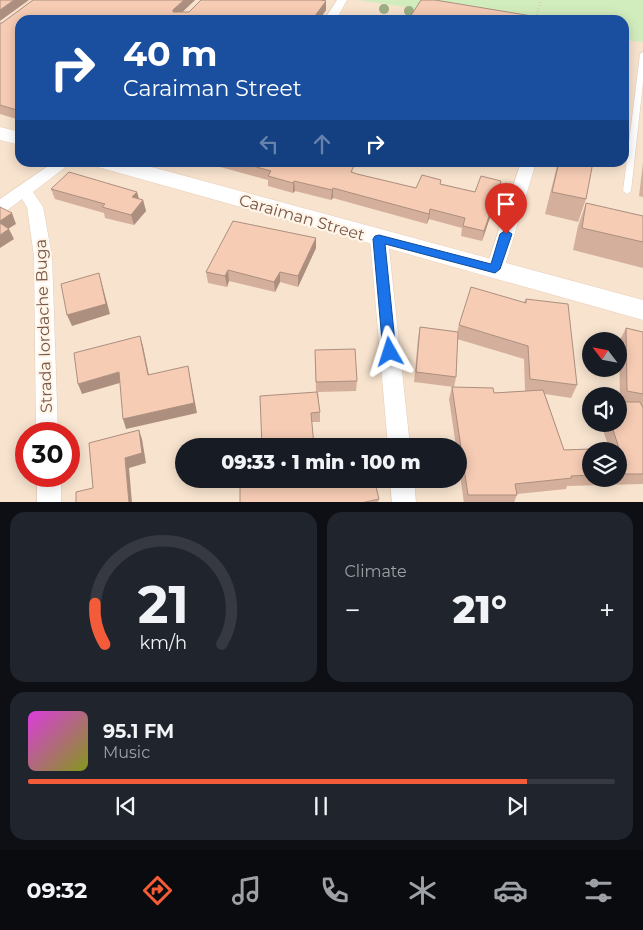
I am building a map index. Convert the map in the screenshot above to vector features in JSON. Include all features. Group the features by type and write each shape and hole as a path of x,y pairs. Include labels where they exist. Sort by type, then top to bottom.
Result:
{"main road":[{"path":"0,133 15,138"},
{"name":"Caraiman Street","path":"124,167 379,239 643,310"}],"street":[{"path":"333,15 342,0"},
{"path":"0,207 25,192 58,167"},
{"path":"495,269 527,167"},
{"name":"Strada Iordache Buga","path":"25,192 35,207 43,256 47,422"},
{"path":"379,239 398,438"},
{"path":"48,487 49,502"},
{"path":"403,488 404,502"}],"lane":[{"path":"627,191 633,130 640,100 643,54"},
{"path":"629,130 633,130"}],"path":[{"path":"536,15 541,0"}],"shaded area":[{"path":"0,0 643,0 643,502 0,502"}],"green space":[{"path":"358,0 643,0 643,42 629,41 629,15 458,15"}],"building":[{"path":"0,0 14,0 0,10"},
{"path":"33,0 184,0 173,12 189,12 201,0 326,1 316,15 15,15 15,110 0,105 0,23"},
{"path":"421,0 435,0 526,15 411,15"},
{"path":"256,167 354,167 351,172 416,188 422,175 441,180 440,184 475,192 481,176 501,181 484,231 463,226 465,218 430,209 429,214 333,188 332,190 294,181 293,183 268,176 271,171"},
{"path":"558,167 592,167 586,199 552,192"},
{"path":"69,172 137,192 132,197 143,200 131,215 102,207 105,204 51,189"},
{"path":"586,203 643,216 643,242 582,228"},
{"path":"0,207 12,213 0,221"},
{"path":"233,221 316,238 298,276 280,272 274,282 228,270 225,276 206,272"},
{"path":"0,223 9,229 0,235"},
{"path":"99,273 106,304 67,315 61,284"},
{"path":"471,287 526,303 526,299 568,304 577,385 530,379 528,346 459,325"},
{"path":"420,327 458,332 456,377 416,372"},
{"path":"626,328 643,332 643,394 627,391 628,332 626,332"},
{"path":"140,336 148,375 188,366 194,403 123,419 119,372 78,384 74,353"},
{"path":"355,349 357,381 316,382 315,350"},
{"path":"452,387 493,388 494,393 543,390 564,450 582,449 582,475 515,484 517,495 468,495 467,438 460,438"},
{"path":"317,392 320,412 311,413 313,438 262,438 260,396"},
{"path":"627,402 640,402 643,408 643,474 627,474 627,442 617,442 614,432 627,432"},
{"path":"139,430 142,453 125,458 129,502 76,502 76,492 93,488 89,443"},
{"path":"240,488 376,488 379,499 366,502 240,502"}],"route":[{"path":"390,352 379,239 495,269 506,234"}]}
